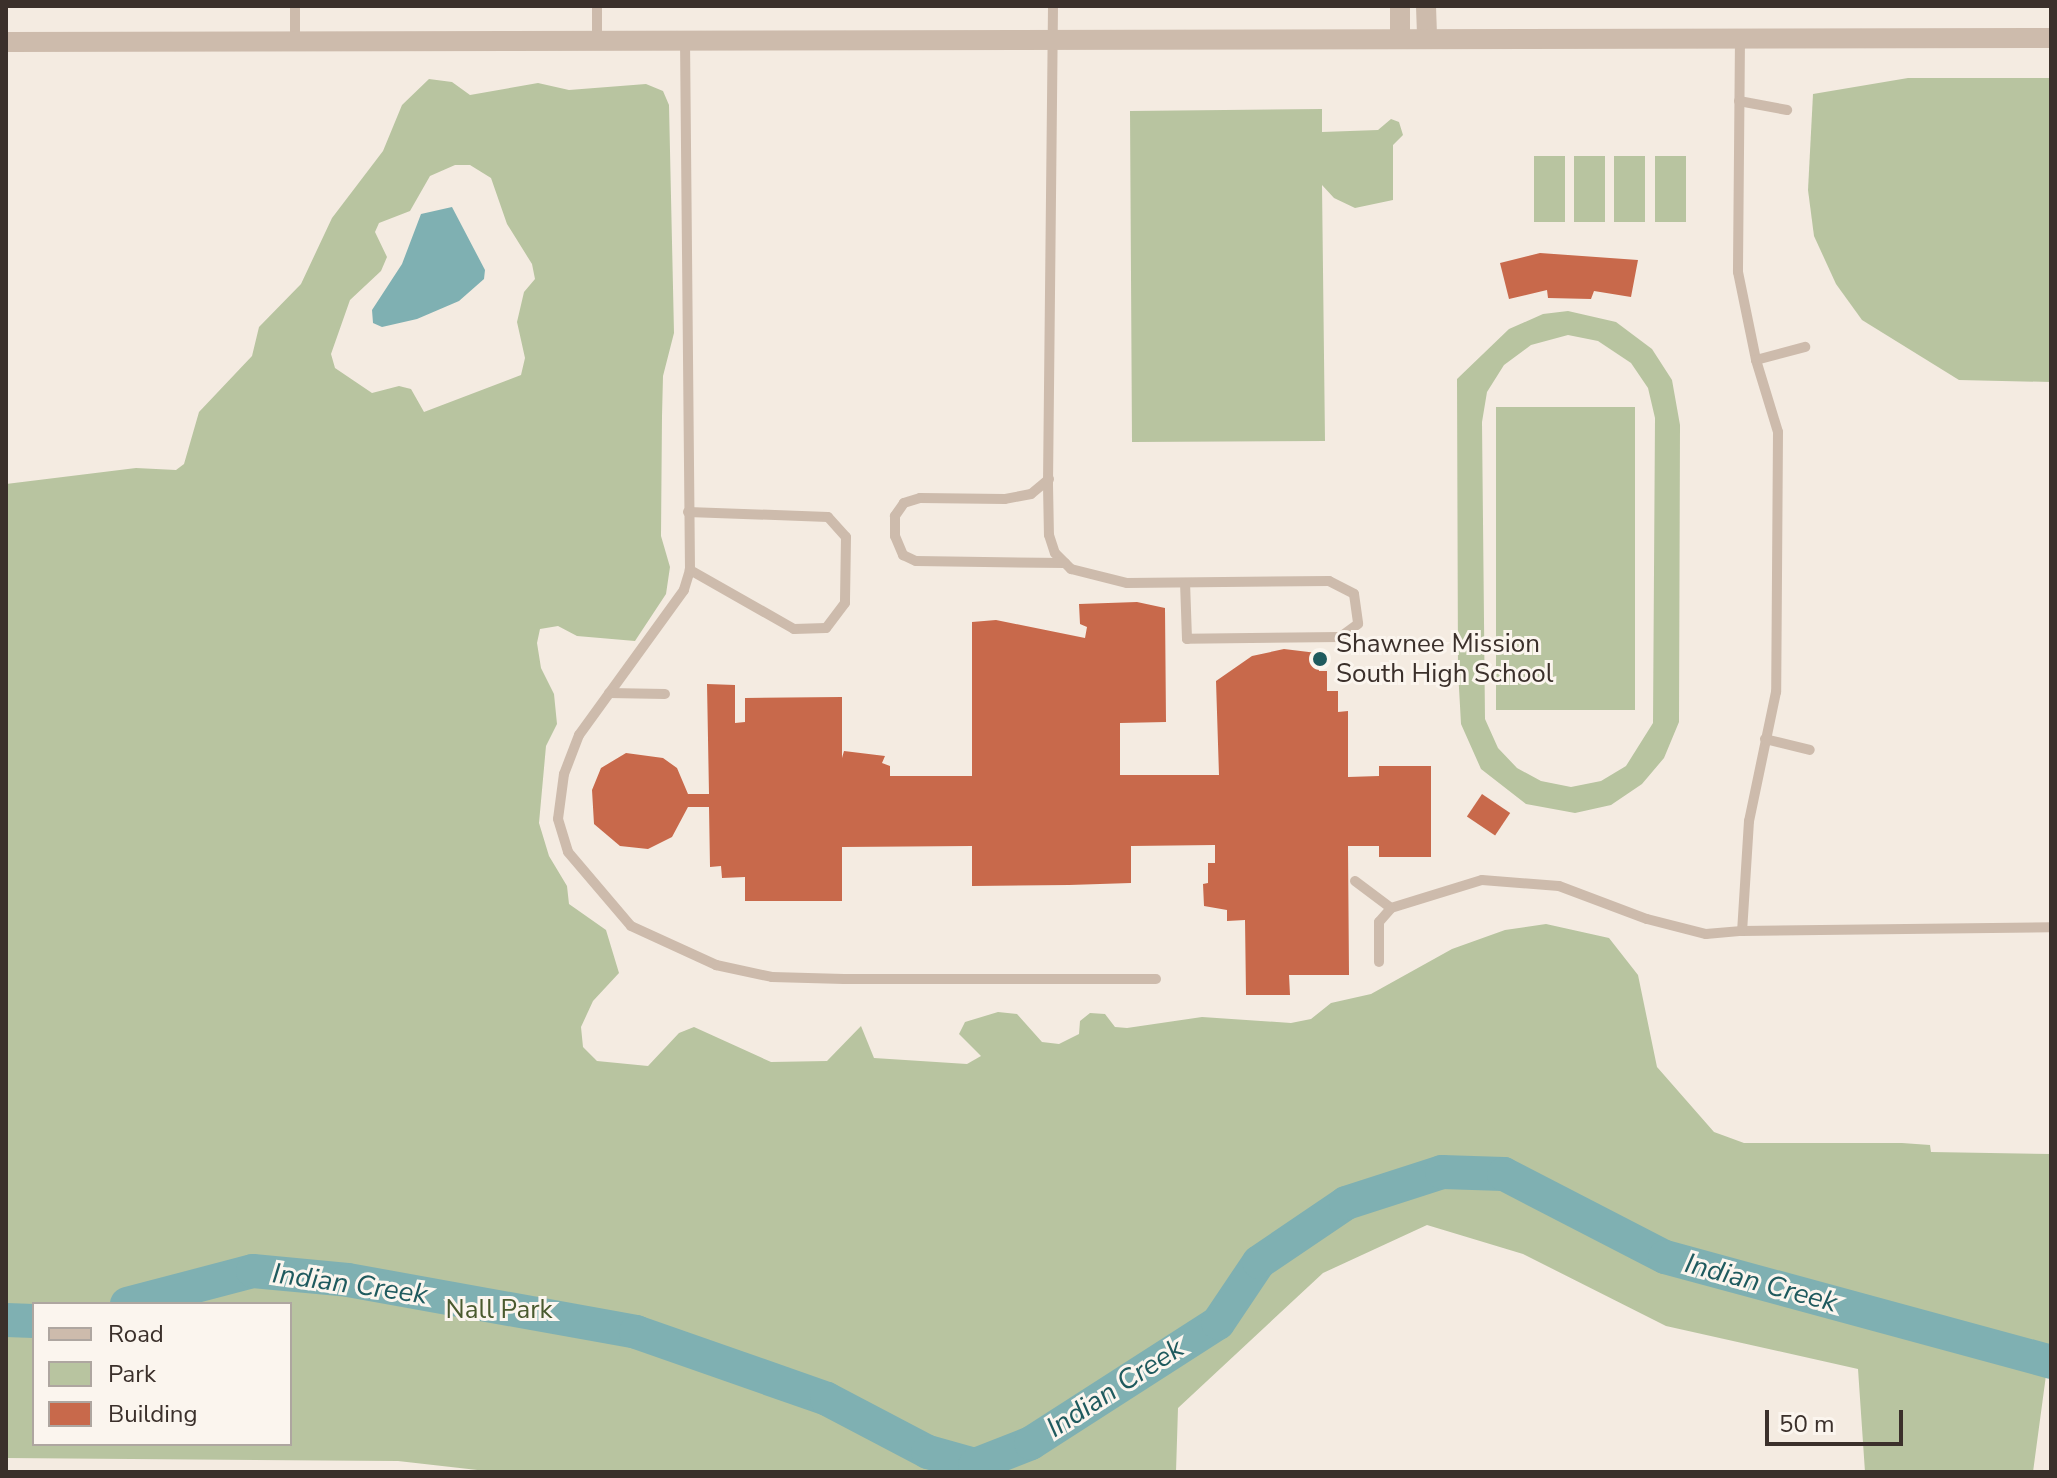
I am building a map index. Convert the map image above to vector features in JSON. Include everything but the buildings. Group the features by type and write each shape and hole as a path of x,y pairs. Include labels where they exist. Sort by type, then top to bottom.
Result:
{"street":[{"path":"1400,6 1400,39"},
{"path":"1426,6 1427,39"},
{"path":"6,42 2051,38"}],"lane":[{"path":"295,6 295,41"},
{"path":"597,6 597,40"},
{"path":"1053,6 1049,535 1065,563"},
{"path":"1740,37 1738,272 1756,360 1778,432 1776,692 1749,821 1742,931"},
{"path":"685,39 690,570 684,590 579,735 564,774 558,819 568,852 597,890 631,926 671,947 716,965 772,977 1156,979"},
{"path":"1739,101 1787,110"},
{"path":"1756,360 1805,347"},
{"path":"1049,479 1031,494 1005,499 920,498 904,503 895,516 895,536 903,555 916,561 1065,563 1095,578 1185,583 1329,581 1354,594 1360,608 1358,624 1340,637 1187,639 1185,583"},
{"path":"688,512 828,517 846,537 845,603 826,628 794,629 690,570"},
{"path":"609,693 665,694"},
{"path":"1765,739 1810,750"},
{"path":"1355,881 1391,908"},
{"path":"1379,962 1379,922 1391,908 1461,883 1544,884 1706,934 2051,927"}],"green space":[{"path":"1908,78 2051,78 2051,382 1959,380 1862,320 1836,284 1814,236 1808,190 1813,94"},
{"name":"Nall Park","path":"429,79 452,82 470,95 538,83 569,90 646,84 663,91 669,105 674,333 663,376 661,536 670,567 666,594 635,641 577,636 558,626 540,629 537,643 541,668 554,694 557,724 546,746 539,823 549,856 567,886 569,904 606,930 619,973 593,1001 581,1027 583,1047 597,1061 648,1066 679,1033 694,1027 771,1062 827,1061 861,1026 874,1058 967,1064 981,1056 959,1034 965,1022 998,1012 1017,1014 1042,1042 1059,1044 1079,1034 1080,1021 1090,1013 1105,1014 1115,1027 1127,1028 1202,1017 1291,1023 1311,1019 1331,1003 1371,994 1452,949 1505,930 1546,924 1609,938 1638,975 1657,1067 1714,1132 1744,1143 1902,1143 1930,1145 1931,1152 2051,1154 2051,1338 2033,1472 1865,1472 1858,1369 1666,1326 1523,1254 1427,1225 1323,1273 1178,1408 1176,1472 495,1472 398,1461 6,1458 6,484 136,468 176,470 184,464 199,412 252,356 259,327 301,284 332,218 383,151 402,105","holes":["455,165 470,165 491,178 507,224 532,264 535,279 524,292 517,322 525,358 521,375 424,412 411,389 399,386 372,393 335,368 331,354 350,300 381,271 387,257 375,232 379,223 410,211 430,176"]},
{"path":"1322,109 1322,132 1378,130 1391,119 1399,122 1403,135 1393,145 1393,200 1355,208 1334,198 1322,185 1325,441 1132,442 1130,111"},
{"path":"1534,156 1565,156 1565,222 1534,222"},
{"path":"1574,156 1605,156 1605,222 1574,222"},
{"path":"1614,156 1645,156 1645,222 1614,222"},
{"path":"1655,156 1686,156 1686,222 1655,222"},
{"path":"1568,311 1616,322 1652,349 1672,380 1680,425 1679,722 1664,758 1642,784 1611,805 1575,813 1526,804 1481,769 1461,724 1457,379 1509,329 1543,314","holes":["1568,335 1598,341 1631,363 1648,388 1655,418 1653,723 1626,766 1601,781 1571,787 1541,781 1517,768 1498,748 1485,719 1482,422 1487,392 1504,365 1531,345"]},
{"path":"1496,407 1635,407 1635,710 1496,710"}],"water":[{"path":"452,207 485,270 484,279 459,301 417,319 382,327 373,323 372,310 402,264 421,214"}],"waterway":[{"name":"Indian Creek","path":"135,1302 253,1271 348,1280 636,1332 827,1399 928,1452 975,1465 1031,1443 1218,1323 1259,1262 1346,1203 1442,1172 1504,1174 1665,1257 2051,1362"},
{"name":"Indian Creek","path":"6,1320 32,1321"}],"place":[{"name":"Shawnee Mission South High School","path":"1320,659"}]}
